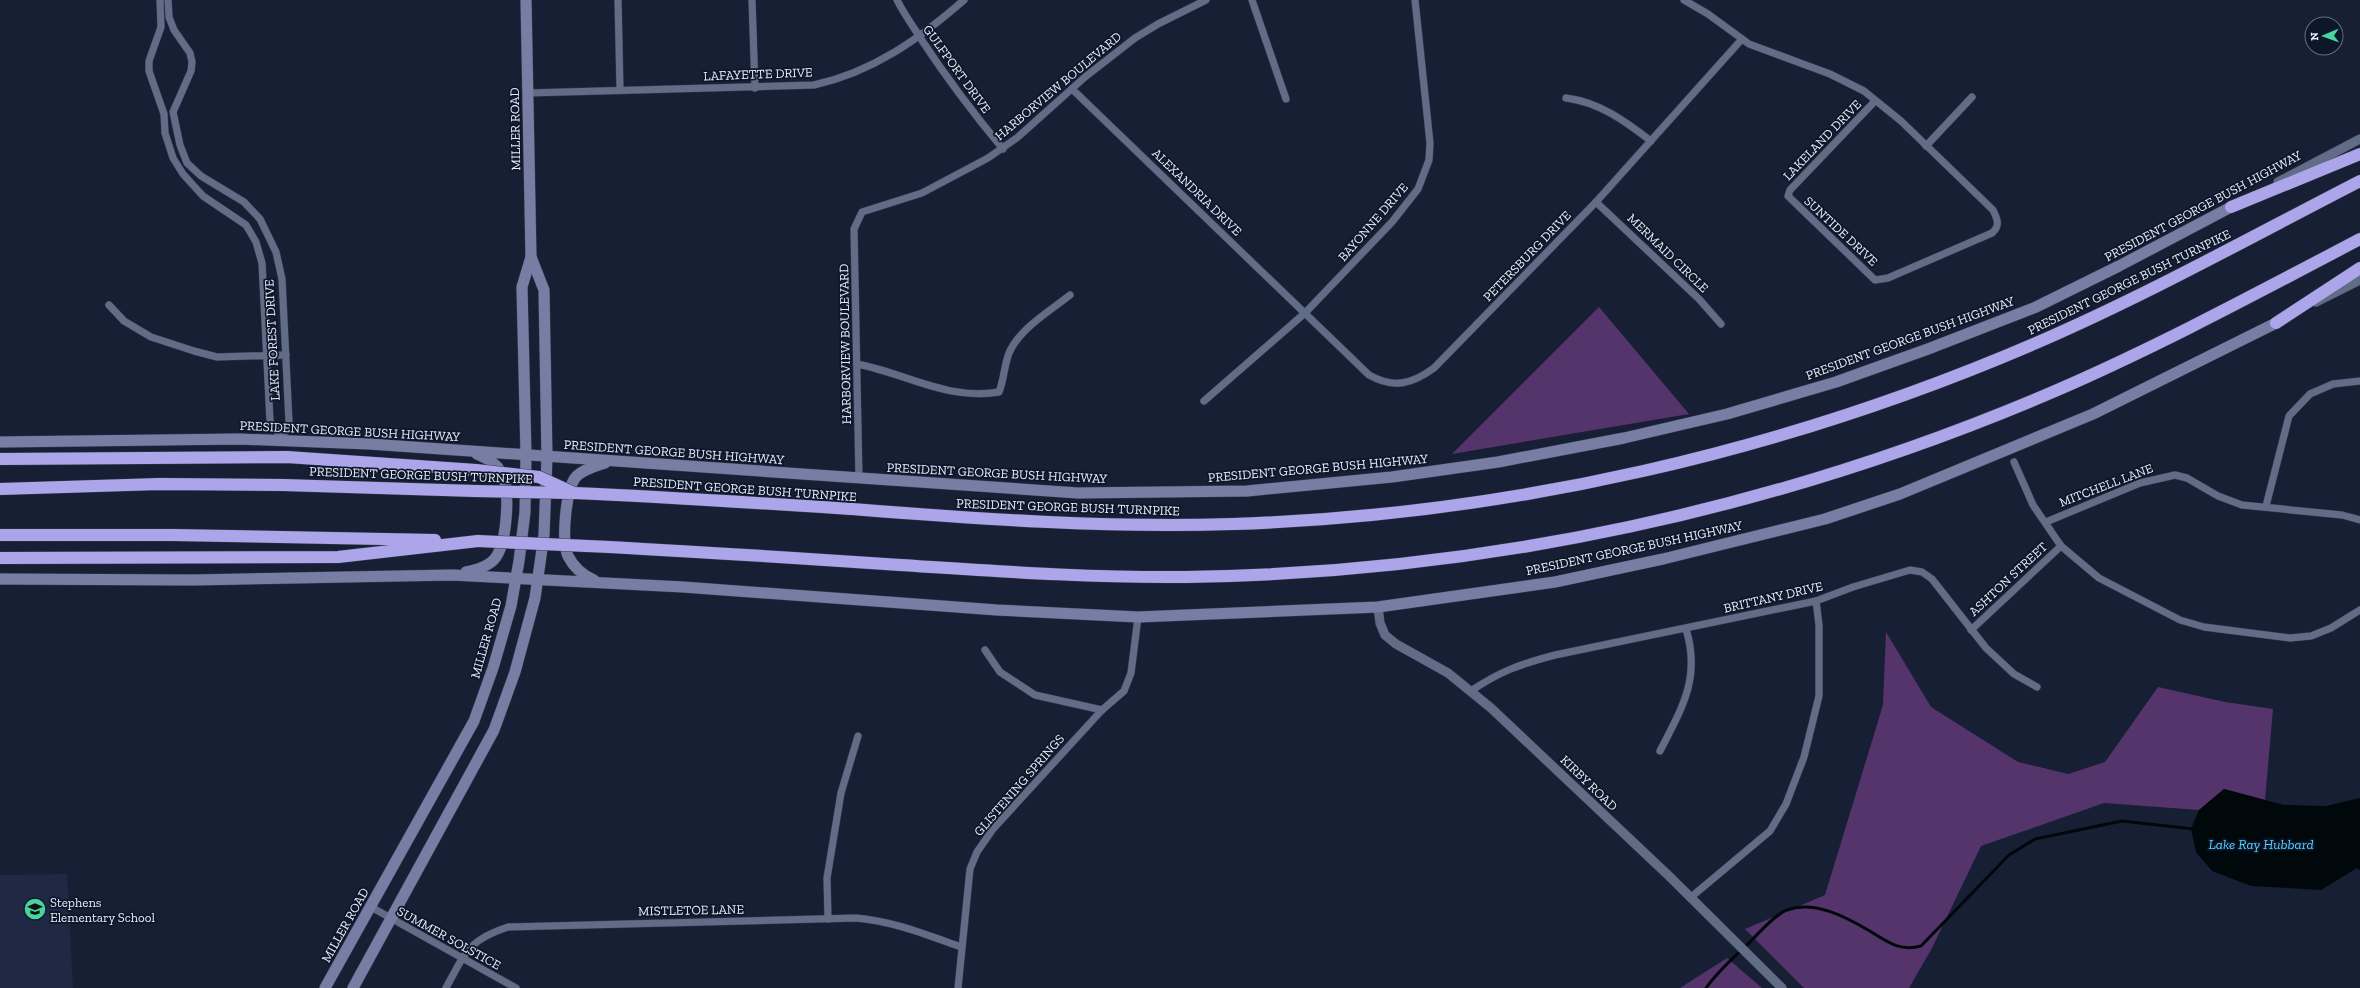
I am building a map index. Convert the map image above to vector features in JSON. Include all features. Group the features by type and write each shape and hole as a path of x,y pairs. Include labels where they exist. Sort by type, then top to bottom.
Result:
{"highway":[{"path":"2231,207 2360,154"},
{"name":"PRESIDENT GEORGE BUSH TURNPIKE","path":"0,489 159,484 283,484 574,493 1029,522 1152,525 1234,524 1337,518 1440,507 1528,494 1642,472 1742,446 1834,419 1944,380 2032,345 2114,308 2360,181"},
{"path":"0,535 208,535 478,541 587,546 1043,574 1160,577 1256,575 1359,568 1468,556 1556,542 1663,520 1764,494 1861,465 1946,435 2036,399 2117,363 2360,240"},
{"path":"2276,323 2360,268"},
{"path":"0,460 287,457 476,470 539,477 574,493"},
{"path":"0,558 338,557 478,541"}],"main road":[{"name":"MILLER ROAD","path":"326,988 474,720 493,668 511,606 525,512 526,456 522,287 531,258 526,0"},
{"name":"PRESIDENT GEORGE BUSH HIGHWAY","path":"0,442 282,439 1078,493 1247,491 1392,477 1498,462 1624,438 1748,408 1836,382 1928,349 2036,307 2119,266 2231,207"},
{"name":"MILLER ROAD","path":"353,988 392,920 494,730 515,672 535,598 544,535 548,457 544,290 531,258"},
{"name":"PRESIDENT GEORGE BUSH HIGHWAY","path":"0,579 194,580 452,575 599,582 997,610 1138,617 1378,607 1555,582 1663,559 1824,519 1907,491 2093,414 2276,323"},
{"path":"452,575 480,569 496,558 504,533 507,487 502,473 493,462 472,451"},
{"path":"599,582 584,575 575,567 567,554 565,535 566,516 570,488 576,476 589,469 610,462"}],"street":[{"name":"LAKE FOREST DRIVE","path":"160,0 161,27 149,61 150,71 164,114 165,134 173,158 187,178 203,196 246,226 256,242 262,263 270,421 282,439"},
{"name":"LAKE FOREST DRIVE","path":"168,0 169,17 174,30 190,53 192,62 191,71 173,112 180,145 187,163 195,171 219,188 244,202 260,219 270,237 282,279 289,422 282,439"},
{"path":"618,0 620,89"},
{"path":"752,0 755,88"},
{"name":"GULFPORT DRIVE","path":"897,0 904,15 958,92 1003,148"},
{"name":"LAFAYETTE DRIVE","path":"528,93 620,89 755,88 814,85 835,80 874,64 920,36 964,0"},
{"name":"HARBORVIEW BOULEVARD","path":"859,479 854,229 857,218 862,212 922,193 1003,148 1134,38 1206,0"},
{"path":"1252,0 1286,99"},
{"name":"BAYONNE DRIVE","path":"1204,401 1305,313 1412,199 1424,175 1429,160 1430,143 1415,0"},
{"path":"1684,0 1708,14 1742,39 1849,83 1885,107 1926,146 1972,97"},
{"name":"PETERSBURG DRIVE","path":"1305,313 1369,375 1382,382 1397,384 1421,377 1440,362 1596,202 1742,39"},
{"name":"ALEXANDRIA DRIVE","path":"1072,89 1305,313"},
{"path":"1566,98 1580,100 1606,110 1651,141"},
{"name":"LAKELAND DRIVE","path":"1788,196 1790,190 1875,101"},
{"name":"PRESIDENT GEORGE BUSH HIGHWAY","path":"2231,207 2360,139"},
{"name":"SUNTIDE DRIVE","path":"1788,196 1875,280 1879,280 1992,233 1998,225 1997,218 1993,210 1926,146"},
{"path":"187,178 195,171"},
{"name":"MERMAID CIRCLE","path":"1596,202 1711,310 1721,324"},
{"name":"PRESIDENT GEORGE BUSH HIGHWAY","path":"2276,323 2360,280"},
{"path":"857,364 879,368 946,391 966,394 999,392 1006,362 1018,341 1036,322 1070,296"},
{"path":"109,305 124,321 151,337 217,357 286,355"},
{"path":"2266,506 2289,416 2310,394 2333,384 2360,381"},
{"path":"2014,462 2033,505 2061,546 2099,578 2142,602 2180,620 2204,627 2290,638 2311,636 2360,610"},
{"name":"MITCHELL LANE","path":"2046,522 2140,483 2175,475 2186,478 2218,496 2242,505 2266,506 2342,515 2360,520"},
{"name":"ASHTON STREET","path":"1971,630 2061,546"},
{"name":"BRITTANY DRIVE","path":"1471,691 1495,675 1525,663 1555,655 1816,601 1910,570 1922,572 1932,579 1971,630 2014,674 2037,687"},
{"path":"1690,898 1770,830 1786,804 1804,757 1819,696 1819,625 1816,601"},
{"name":"KIRBY ROAD","path":"1378,607 1380,623 1385,635 1396,644 1448,673 1471,691 1690,898 1725,934 1782,988"},
{"name":"GLISTENING SPRINGS","path":"958,988 970,869 977,852 993,829 1102,710 1124,691 1131,673 1137,635 1138,617"},
{"path":"1660,751 1682,709 1690,687 1692,657 1686,629"},
{"path":"985,650 1000,672 1035,695 1102,710"},
{"path":"828,919 827,878 841,793 858,736"},
{"name":"SUMMER SOLSTICE","path":"371,907 516,988"},
{"name":"MISTLETOE LANE","path":"446,988 471,946 486,934 508,927 828,919 879,920 962,947"}],"shaded area":[{"path":"1599,307 1689,414 1452,454"},
{"path":"1886,632 1931,707 2018,762 2068,774 2105,762 2158,687 2225,702 2273,709 2265,800 2224,789 2199,810 2104,803 1981,846 1932,948 1909,988 1804,988 1745,929 1825,895 1883,705"},
{"name":"Stephens Elementary School","path":"67,874 73,988 0,988 0,875"},
{"path":"1727,958 1762,988 1680,988"}],"water":[{"name":"Lake Ray Hubbard","path":"2224,789 2284,805 2326,806 2360,798 2360,870 2357,868 2321,890 2251,886 2212,871 2196,852 2191,829 2199,810"}],"waterway":[{"path":"1706,988 1721,970 1767,925 1782,912 1787,910 1797,907 1808,907 1829,911 1850,920 1893,944 1906,948 1921,946 2009,855 2035,839 2122,821 2194,829"}],"place":[{"name":"Stephens Elementary School","path":"35,909"}]}
